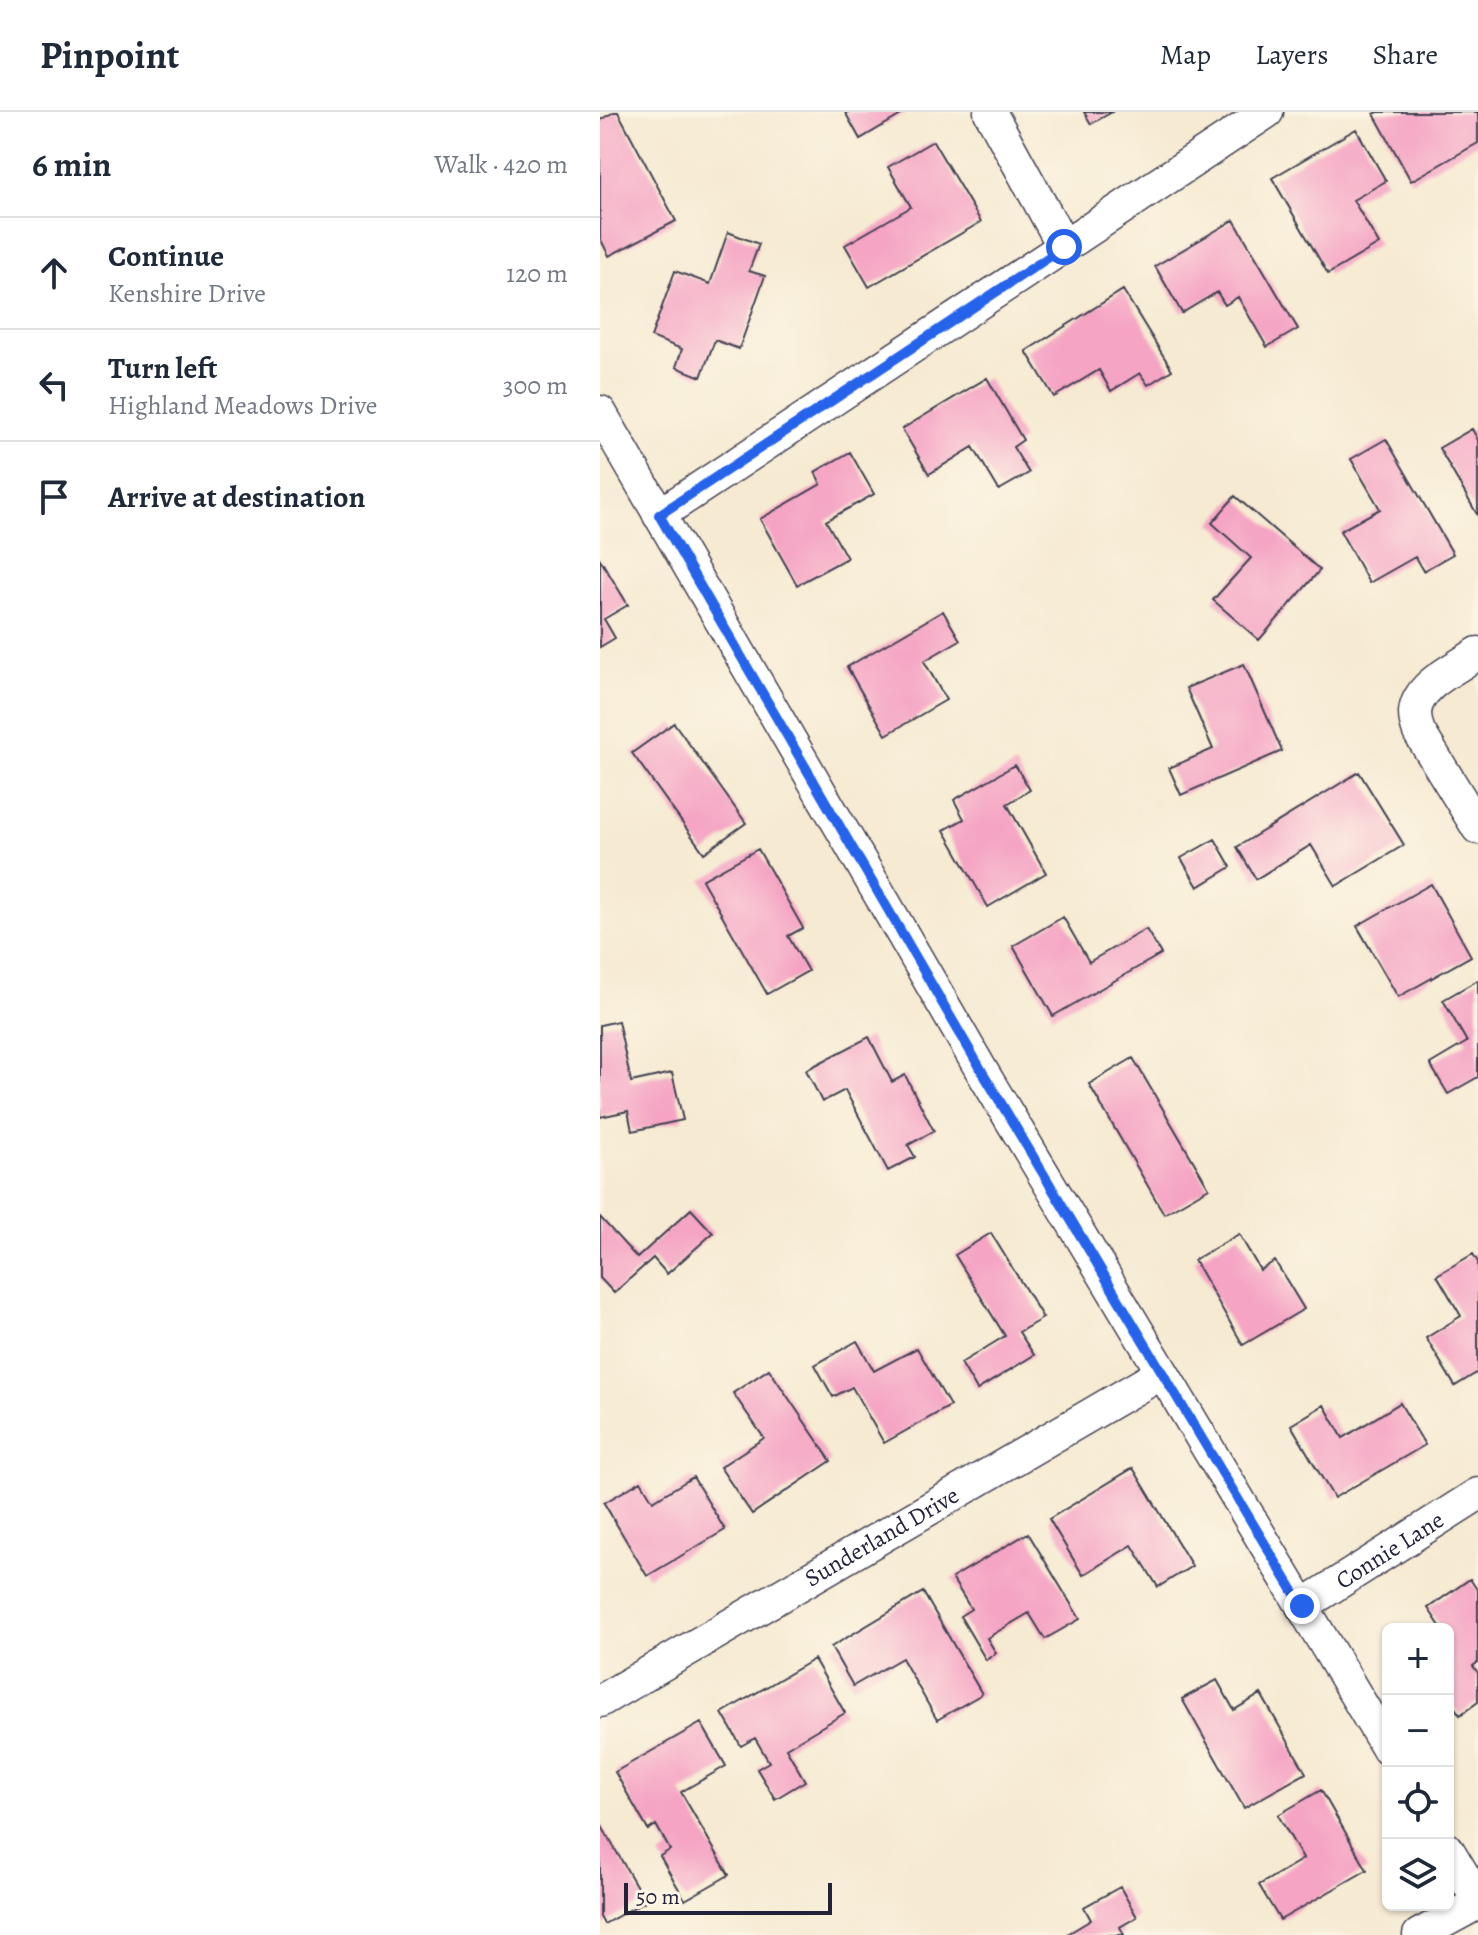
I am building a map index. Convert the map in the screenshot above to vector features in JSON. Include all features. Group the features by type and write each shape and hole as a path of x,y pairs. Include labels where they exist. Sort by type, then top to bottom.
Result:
{"street":[{"path":"990,112 1064,247"},
{"path":"659,515 1267,112"},
{"path":"600,412 983,1073 1382,1739"},
{"path":"1478,653 1436,681 1420,696 1415,715 1419,732 1478,828"},
{"name":"Sunderland Drive","path":"600,1701 1162,1373"},
{"name":"Connie Lane","path":"1302,1606 1478,1494"},
{"path":"1419,1935 1478,1902 1454,1860"}],"building":[{"path":"618,112 676,221 609,256 600,238 600,120"},
{"path":"845,112 906,112 860,139"},
{"path":"1084,112 1112,112 1091,124"},
{"path":"1478,112 1478,143 1411,181 1374,114"},
{"path":"1356,129 1386,181 1353,200 1379,244 1328,274 1272,178"},
{"path":"933,141 981,222 869,287 845,245 911,207 888,167"},
{"path":"1234,220 1298,329 1267,347 1238,297 1225,305 1217,292 1182,313 1155,266"},
{"path":"728,232 759,244 749,271 765,276 739,349 715,340 701,377 676,367 682,349 651,337 675,271 710,284"},
{"path":"1123,290 1172,370 1148,385 1140,373 1111,391 1099,370 1054,397 1026,351"},
{"path":"987,378 1023,440 1013,447 1029,473 999,490 973,447 929,474 902,429"},
{"path":"1472,429 1478,440 1478,516 1439,448"},
{"path":"1386,439 1453,554 1423,571 1415,557 1369,583 1340,531 1380,509 1351,459"},
{"path":"850,452 874,494 826,521 847,558 797,585 760,519 821,484 815,472"},
{"path":"1235,496 1320,570 1259,640 1213,600 1251,558 1212,523"},
{"path":"600,559 628,605 604,619 615,638 600,647"},
{"path":"943,611 960,640 924,661 946,700 886,735 847,667"},
{"path":"1244,664 1282,751 1181,795 1169,768 1213,749 1186,688"},
{"path":"674,723 746,823 704,853 632,753"},
{"path":"1015,765 1030,790 1007,804 1046,873 988,907 944,830 964,819 954,800"},
{"path":"1359,772 1404,845 1336,886 1311,845 1256,879 1237,847"},
{"path":"1215,839 1231,867 1198,887 1181,858"},
{"path":"758,849 803,928 788,936 808,971 767,994 702,880"},
{"path":"1431,884 1471,956 1398,997 1357,926"},
{"path":"1063,917 1089,962 1146,929 1161,954 1053,1016 1013,946"},
{"path":"1478,980 1478,1077 1448,1094 1430,1064 1467,1042 1443,1000"},
{"path":"618,1021 631,1082 672,1073 683,1120 632,1131 628,1111 600,1117 600,1025"},
{"path":"869,1037 892,1082 905,1075 934,1131 908,1145 915,1157 888,1171 845,1090 822,1102 806,1070"},
{"path":"1133,1058 1209,1188 1164,1214 1089,1084"},
{"path":"691,1209 713,1233 667,1274 653,1258 614,1293 600,1278 600,1217 637,1258"},
{"path":"991,1233 1043,1318 1019,1332 1034,1355 977,1390 961,1363 1005,1336 955,1255"},
{"path":"1239,1234 1260,1270 1275,1261 1304,1309 1243,1345 1194,1260"},
{"path":"1473,1254 1478,1262 1478,1372 1455,1386 1426,1338 1461,1316 1437,1275"},
{"path":"857,1341 874,1371 917,1348 950,1406 884,1443 852,1387 833,1397 815,1365"},
{"path":"769,1369 831,1461 752,1514 720,1467 764,1438 733,1393"},
{"path":"1400,1403 1425,1445 1334,1498 1291,1425 1324,1405 1343,1438"},
{"path":"1133,1468 1192,1566 1158,1587 1132,1545 1083,1575 1049,1519"},
{"path":"693,1477 725,1530 647,1576 604,1503 641,1481 653,1501"},
{"path":"1028,1533 1080,1619 1045,1639 1029,1613 987,1638 996,1653 986,1660 960,1616 971,1609 952,1578"},
{"path":"1470,1579 1478,1591 1478,1662 1473,1666 1478,1673 1478,1702 1460,1715 1454,1706 1454,1623 1438,1623 1428,1608"},
{"path":"923,1592 982,1694 937,1720 902,1658 853,1686 831,1647"},
{"path":"814,1659 845,1713 786,1748 805,1781 775,1799 757,1769 769,1762 755,1738 741,1746 722,1713"},
{"path":"1217,1680 1234,1710 1261,1694 1306,1773 1244,1808 1182,1699"},
{"path":"701,1723 726,1766 681,1792 729,1875 685,1900 660,1856 670,1850 656,1825 648,1830 615,1772"},
{"path":"1321,1790 1367,1870 1280,1920 1259,1885 1303,1859 1278,1815"},
{"path":"600,1823 645,1901 604,1924 600,1917"},
{"path":"1120,1887 1137,1917 1120,1927 1124,1935 1066,1935 1091,1920 1084,1907"}],"route":[{"path":"1064,247 659,515 983,1073 1302,1606"}]}
